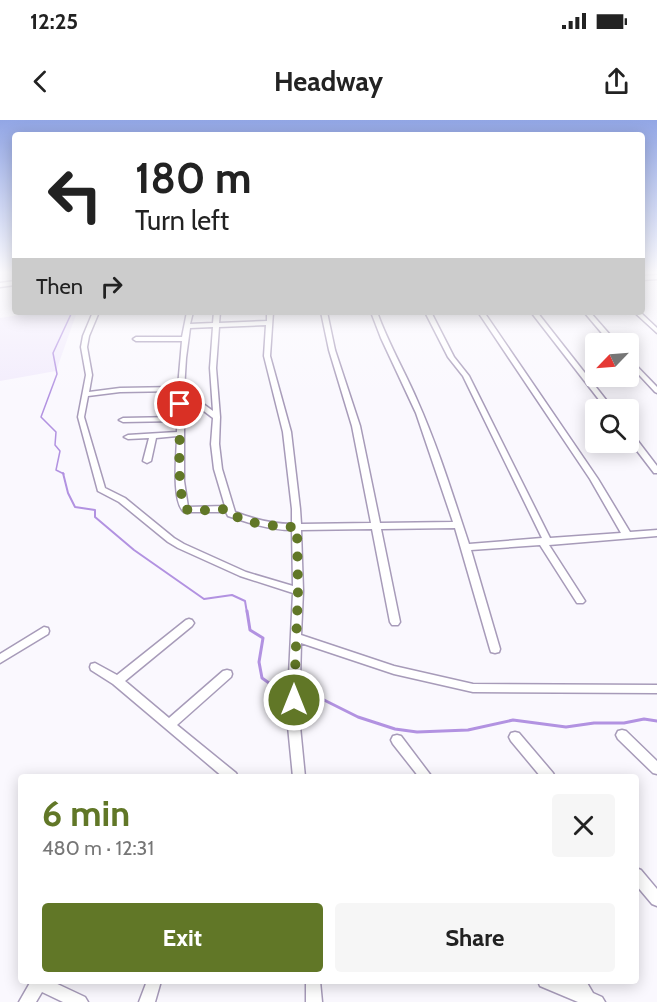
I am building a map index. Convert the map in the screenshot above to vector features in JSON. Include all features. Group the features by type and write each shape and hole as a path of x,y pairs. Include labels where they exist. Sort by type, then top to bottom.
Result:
{"street":[{"path":"95,315 84,347 89,369 87,394 81,417 101,489 122,500 181,546 243,574 298,591"},
{"path":"189,315 184,339 179,389 181,434 178,475 184,508 190,511 228,509"},
{"path":"217,315 213,368 217,417 215,444 218,469 231,514 272,525 297,527 375,528 459,525"},
{"path":"269,315 267,356 287,432 297,527 298,591 293,716 299,774"},
{"path":"325,315 332,350 356,426 395,622"},
{"path":"375,315 382,335 420,415 459,525 495,649"},
{"path":"430,315 451,357 466,376 545,542 580,601"},
{"path":"483,315 594,479 627,535"},
{"path":"536,315 601,399"},
{"path":"590,315 605,333"},
{"path":"641,315 657,331"},
{"path":"187,326 268,323"},
{"path":"136,339 184,339"},
{"path":"639,371 657,391"},
{"path":"87,394 120,390 179,389 217,417"},
{"path":"123,420 180,419"},
{"path":"128,437 181,434"},
{"path":"147,461 153,436"},
{"path":"639,448 657,471"},
{"path":"466,547 657,532"},
{"path":"117,681 189,623"},
{"path":"0,659 44,631"},
{"path":"297,638 394,670 472,687 657,689"},
{"path":"95,667 117,681 228,774"},
{"path":"169,725 227,674"},
{"path":"622,735 657,769"},
{"path":"515,737 546,774"},
{"path":"397,740 424,774"},
{"path":"639,878 657,899"},
{"path":"27,1002 39,984"},
{"path":"44,984 80,1002"},
{"path":"147,1002 153,984"},
{"path":"313,984 314,1002"},
{"path":"552,984 592,1000"},
{"path":"579,984 592,1000"}],"shaded area":[{"path":"18,315 76,315 56,371 0,381 0,318"}],"waterway":[{"path":"63,474 56,470 60,451 55,445 56,432 41,417 57,374 53,353 71,315"},
{"path":"63,474 68,493 75,507 95,510 95,517 134,550 204,599 232,595 245,601 247,613"},
{"path":"247,611 250,630 263,638 259,662 262,678 283,693 291,693"},
{"path":"297,694 314,695 358,717 395,729 417,732 468,730 513,720 566,727 594,723 624,723 644,719 657,721"}],"route":[{"path":"180,404 181,454 178,475 184,508 190,511 228,509 231,514 239,518 283,527 297,527 298,591 294,700"}]}
